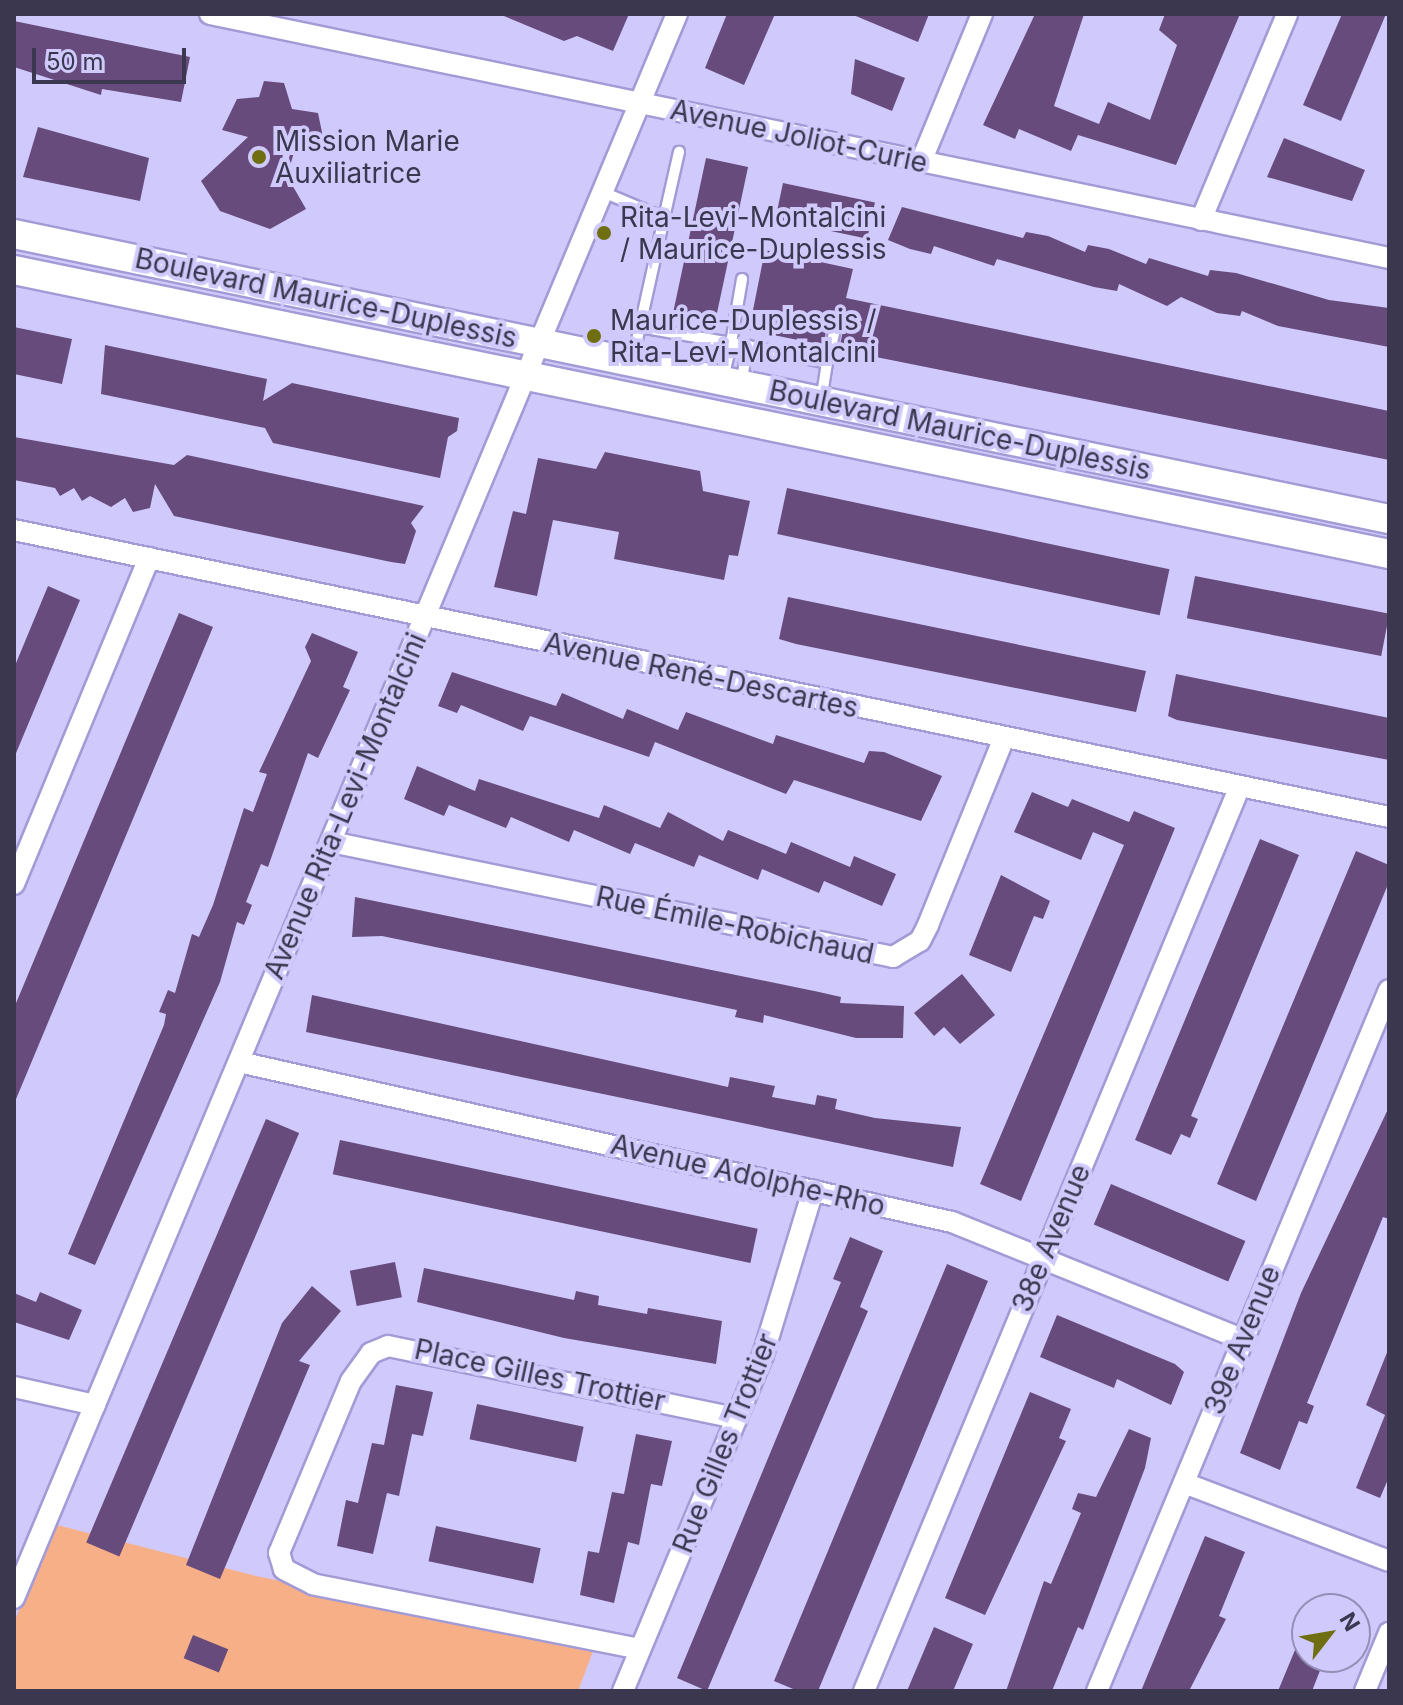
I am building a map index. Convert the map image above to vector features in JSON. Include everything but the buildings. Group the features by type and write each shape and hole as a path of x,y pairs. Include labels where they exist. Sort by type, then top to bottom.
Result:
{"street":[{"name":"Avenue Rita-Levi-Montalcini","path":"14,1598 424,616 543,343 677,14"},
{"path":"921,162 982,14"},
{"path":"1201,220 1287,14"},
{"name":"Avenue Joliot-Curie","path":"223,16 1389,258"},
{"name":"Boulevard Maurice-Duplessis","path":"14,234 1389,519"},
{"name":"Boulevard Maurice-Duplessis","path":"14,270 1389,554"},
{"name":"Avenue René-Descartes","path":"14,530 1389,817"},
{"path":"14,884 149,558"},
{"name":"Rue Émile-Robichaud","path":"331,842 893,957 920,941 1004,738"},
{"name":"38e Avenue","path":"864,1691 1240,786"},
{"name":"39e Avenue","path":"1097,1691 1241,1339 1389,990"},
{"name":"Avenue Adolphe-Rho","path":"239,1062 952,1222 1241,1339"},
{"name":"Rue Gilles Trottier","path":"623,1691 737,1418 813,1190"},
{"name":"Place Gilles Trottier","path":"640,1649 313,1584 284,1569 279,1553 351,1381 371,1353 388,1346 737,1418"},
{"path":"14,1387 95,1405"},
{"path":"1184,1483 1389,1561"},
{"path":"1365,1691 1389,1633"}],"lane":[{"path":"632,362 679,152"},
{"path":"603,192 664,218"},
{"path":"732,383 731,343 742,279"},
{"path":"820,401 838,317"},
{"path":"640,327 827,363"},
{"path":"732,383 748,346"}],"shaded area":[{"path":"57,1525 256,1576 595,1646 578,1691 14,1691 14,1622"}],"place":[{"name":"Mission Marie Auxiliatrice","path":"259,157"},
{"name":"Rita-Levi-Montalcini / Maurice-Duplessis","path":"604,233"},
{"name":"Maurice-Duplessis / Rita-Levi-Montalcini","path":"594,336"}]}
